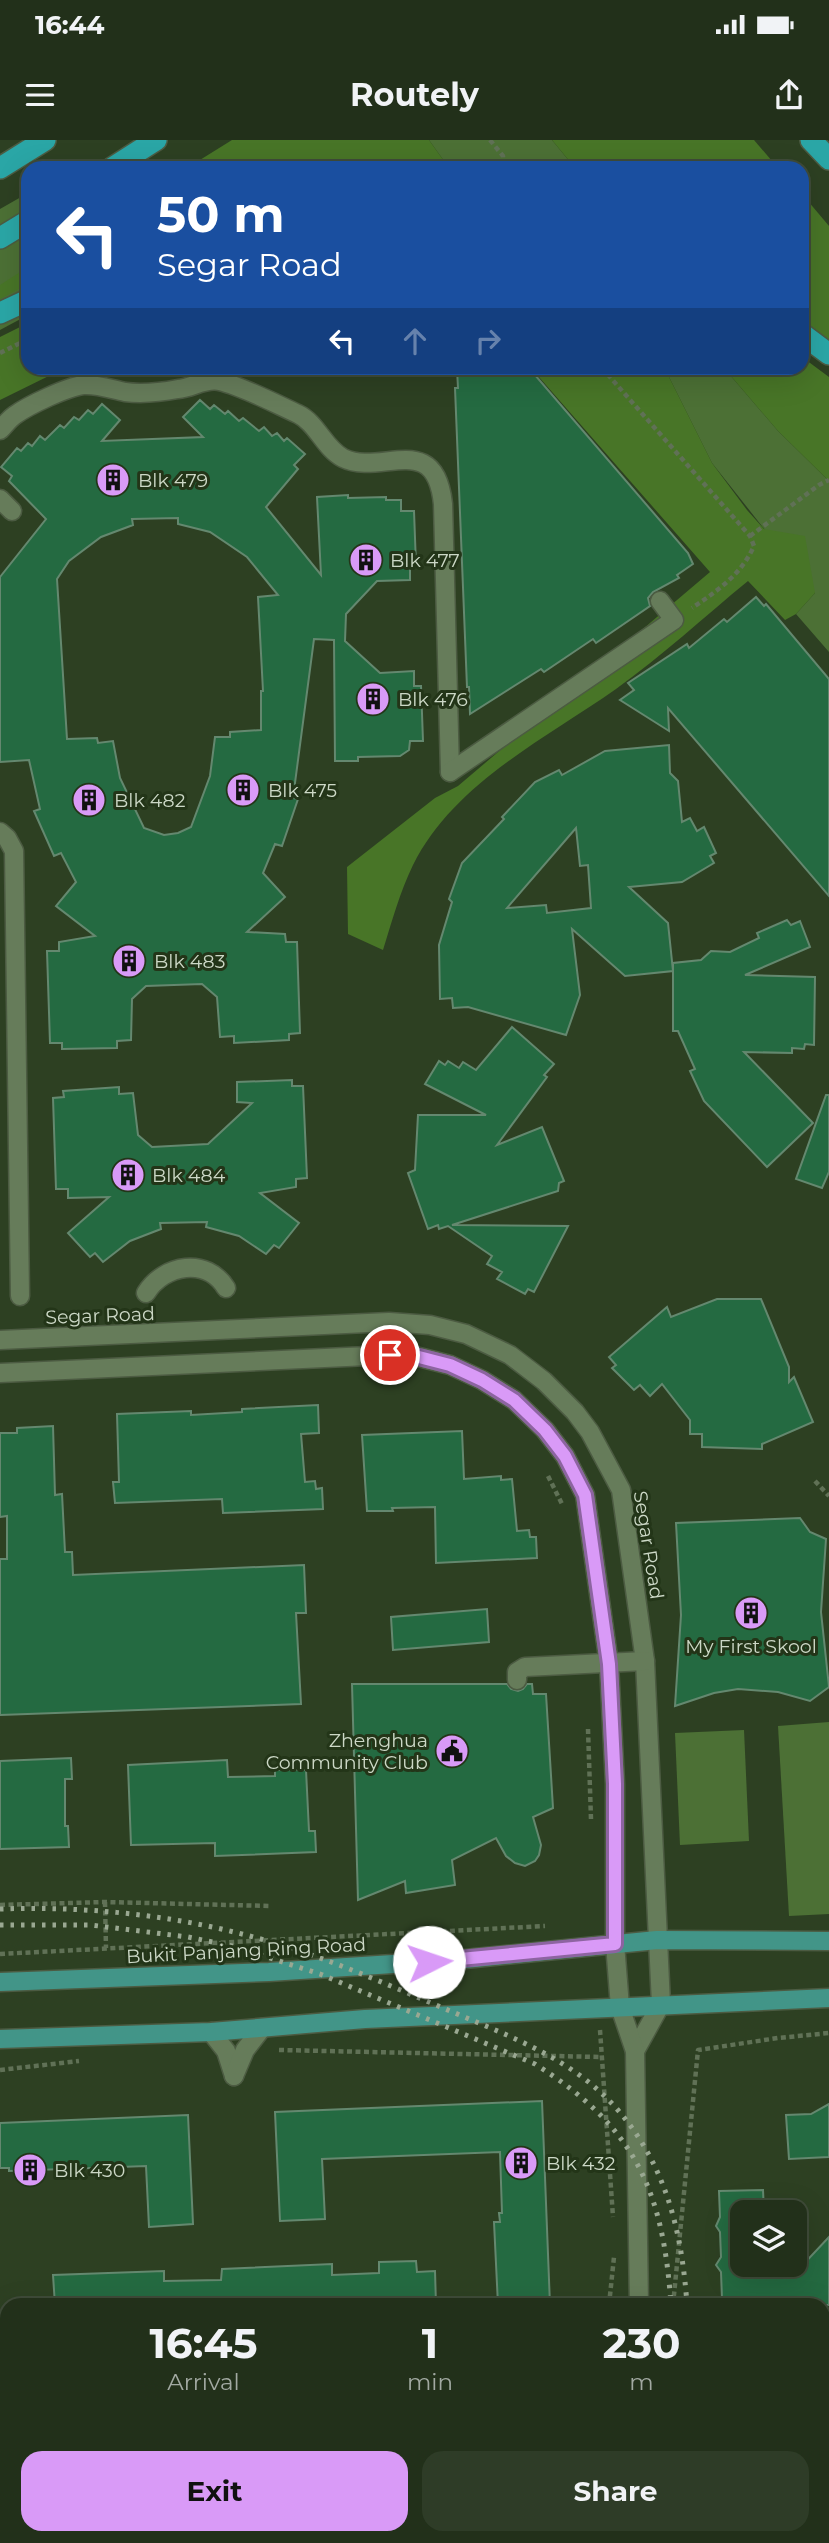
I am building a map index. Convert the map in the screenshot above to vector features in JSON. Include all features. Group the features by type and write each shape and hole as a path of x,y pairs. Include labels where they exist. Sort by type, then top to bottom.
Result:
{"highway":[{"path":"0,168 45,140"},
{"path":"122,161 156,140"},
{"path":"811,140 829,159"},
{"path":"0,238 21,225"},
{"path":"0,313 21,303"},
{"path":"809,339 829,354"}],"main road":[{"name":"Bukit Panjang Ring Road","path":"0,1982 269,1972 456,1960 657,1940 829,1941"},
{"path":"0,2039 211,2032 365,2019 829,1998"}],"street":[{"path":"0,430 16,414 80,386 133,392 178,390 215,380 302,415 331,448 344,458 361,462 400,459 425,465 440,486 443,504 450,772 674,620 660,601"},
{"path":"0,832 8,838 14,850 20,1296"},
{"path":"146,1293 153,1282 163,1275 186,1267 211,1272 221,1279 226,1288"},
{"name":"Segar Road","path":"0,1340 390,1322 430,1325 466,1334 510,1355 544,1381 575,1412 590,1432 621,1490 645,1661 661,2004"},
{"path":"0,1373 415,1356 450,1365 482,1380 514,1400 545,1430 565,1456 585,1495 609,1664 615,1784 615,1944 620,2007 635,2051 639,2298"},
{"path":"517,1680 517,1672 525,1667 645,1661"},
{"path":"635,2051 661,2004"},
{"path":"211,2032 226,2051 234,2076 245,2050 262,2028"}],"path":[{"path":"490,140 503,156 503,161"},
{"path":"0,353 21,342"},
{"path":"607,375 750,536 754,546 749,557 726,584 686,611"},
{"path":"750,536 829,480"},
{"path":"543,1467 564,1509"},
{"path":"815,1481 829,1496"},
{"path":"588,1717 588,1756"},
{"path":"105,1902 106,1948"},
{"path":"0,1905 105,1902 271,1906"},
{"path":"0,1954 555,1926"},
{"path":"674,2298 698,2050 829,2033"},
{"path":"245,2050 600,2057 613,2219"},
{"path":"0,2070 80,2060"},
{"path":"610,2298 615,2246"}],"green space":[{"path":"232,140 429,140 444,161 198,161"},
{"path":"429,140 552,140 569,161 444,161"},
{"path":"552,140 754,140 772,161 569,161"},
{"path":"21,197 21,319 0,330 0,209"},
{"path":"809,202 829,226 829,342 809,326"},
{"path":"21,272 21,288 0,299 0,285"},
{"path":"21,326 21,375 51,375 0,400 0,337"},
{"path":"809,362 829,377 829,481 778,431 730,375 809,375"},
{"path":"537,375 668,375 712,463 747,510 764,529 805,536 815,593 796,614 785,620 748,581 633,676 503,765 452,810 413,865 383,950 348,934 347,867 435,798 458,786 710,572"},
{"path":"668,375 730,375 778,431 829,481 829,652 796,614 815,593 712,463"},
{"path":"829,1722 829,1914 789,1916 778,1726"},
{"path":"744,1730 749,1841 680,1845 675,1733"}],"building":[{"path":"457,375 535,375 688,553 693,564 677,575 679,578 653,592 648,598 650,606 596,643 593,639 544,672 541,669 470,714 455,388 458,388"},
{"path":"200,400 210,409 214,405 225,414 228,411 239,421 243,418 259,431 264,427 272,436 277,433 284,441 287,438 305,454 294,465 298,469 266,507 321,575 317,497 386,497 386,500 401,500 401,511 414,511 416,565 410,566 410,580 377,581 346,614 345,641 380,673 414,671 414,686 421,686 423,741 410,741 409,750 400,756 358,757 358,761 335,761 334,640 314,639 293,798 298,799 282,846 275,844 263,873 285,897 247,932 285,934 286,942 297,942 300,1033 289,1034 289,1040 234,1043 234,1036 220,1037 217,997 202,984 146,986 132,999 131,1040 117,1041 117,1048 62,1049 62,1043 50,1043 47,951 59,951 59,942 95,936 56,906 76,882 61,853 54,856 34,811 40,809 29,760 0,762 0,577 46,519 9,481 12,476 1,467 17,448 21,451 28,443 32,446 40,436 45,440 60,425 64,428 74,417 79,420 88,410 93,414 102,404 120,420 102,441 203,437 183,417","holes":["178,518 178,524 210,532 247,557 278,595 258,597 263,691 261,730 230,732 230,737 215,737 210,776 191,827 164,835 144,828 120,778 113,741 98,743 97,738 67,739 57,579 69,561 101,537 133,525 132,519"]},
{"path":"756,597 764,606 766,604 829,679 829,896 668,708 669,731 620,700 634,690 628,683 687,644 689,648 724,619 727,622"},
{"path":"669,745 670,773 678,781 682,822 690,818 697,831 704,827 716,853 710,856 714,863 682,882 629,887 668,923 673,971 625,976 572,929 580,995 566,1035 468,1007 453,1008 452,998 440,999 439,945 452,902 449,899 462,863 535,782 559,770 562,775 605,751","holes":["576,828 580,866 588,865 591,908 547,913 546,905 507,908"]},
{"path":"787,920 791,925 800,921 810,947 745,975 815,977 814,1045 805,1044 804,1049 792,1048 792,1053 744,1052 813,1123 767,1167 704,1101 690,1071 695,1069 678,1031 673,1031 673,963 701,960 711,951 730,952 759,938 757,933"},
{"path":"512,1027 554,1064 497,1145 542,1127 564,1181 559,1183 558,1191 452,1225 568,1226 534,1292 528,1289 525,1294 497,1279 502,1272 487,1264 492,1256 448,1226 439,1229 438,1225 428,1229 408,1173 415,1170 418,1115 486,1115 425,1084 439,1061 445,1065 448,1061 459,1068 463,1062 476,1070"},
{"path":"292,1080 292,1086 303,1086 307,1178 296,1179 296,1187 260,1193 299,1223 279,1248 274,1245 266,1254 239,1236 206,1227 207,1222 160,1223 161,1229 130,1241 103,1262 95,1253 90,1257 68,1233 109,1197 68,1198 68,1189 56,1189 53,1098 64,1097 63,1091 119,1087 119,1094 133,1093 138,1135 152,1147 208,1144 252,1103 237,1102 237,1082"},
{"path":"826,1095 829,1095 829,1172 822,1188 796,1179"},
{"path":"717,1299 761,1299 789,1367 789,1382 794,1377 813,1422 762,1444 762,1449 702,1447 702,1434 690,1434 690,1420 662,1384 650,1396 640,1385 634,1390 612,1368 616,1365 609,1357 667,1307 671,1317"},
{"path":"318,1405 319,1433 301,1434 305,1482 315,1481 316,1489 322,1488 323,1509 223,1513 222,1499 115,1503 113,1482 119,1482 117,1414 191,1411 191,1415"},
{"path":"53,1426 55,1495 62,1494 65,1552 72,1552 73,1575 304,1565 306,1613 296,1613 301,1704 0,1715 0,1559 7,1559 7,1516 0,1517 0,1433 17,1433 17,1428"},
{"path":"462,1431 464,1479 501,1476 501,1480 512,1479 517,1531 529,1530 530,1537 536,1537 537,1558 436,1563 435,1507 367,1511 362,1435"},
{"name":"My First Skool","path":"800,1518 810,1532 826,1539 821,1612 829,1687 810,1701 778,1692 738,1689 714,1693 675,1706 681,1615 676,1523"},
{"path":"487,1609 489,1642 393,1650 391,1617"},
{"name":"Zhenghua Community Club","path":"352,1684 507,1684 518,1691 527,1684 532,1684 533,1694 546,1694 553,1808 533,1817 541,1845 535,1861 525,1866 515,1863 506,1856 496,1838 452,1860 455,1885 406,1893 405,1881 358,1900"},
{"path":"71,1758 72,1779 65,1779 65,1826 68,1826 69,1847 0,1849 0,1761"},
{"path":"227,1760 228,1777 275,1776 275,1770 306,1770 309,1831 315,1831 316,1852 215,1856 215,1843 131,1845 128,1765"},
{"name":"Blk 432","path":"542,2101 550,2298 498,2298 494,2222 500,2222 499,2213 502,2213 500,2152 322,2159 325,2219 280,2221 275,2112"},
{"path":"829,2104 829,2157 789,2159 786,2115 811,2114"},
{"name":"Blk 430","path":"188,2115 193,2224 149,2227 146,2166 9,2171 9,2168 0,2168 0,2123"},
{"path":"763,2190 763,2200 730,2200 730,2277 807,2277 807,2260 829,2237 829,2298 722,2298 721,2272 716,2265 721,2257 720,2232 716,2226 720,2217 719,2191"},
{"path":"416,2261 417,2272 435,2271 436,2298 55,2298 53,2275 164,2271 164,2281 221,2280 222,2269 332,2264 332,2275 379,2273 379,2262"}],"railway":[{"path":"0,1909 65,1909 130,1914 194,1923 257,1938 382,1982 542,2052 582,2077 600,2092 617,2109 648,2153 676,2226 686,2298"},
{"path":"0,1925 91,1925 188,1937 232,1946 320,1974 535,2064 597,2112 620,2137 638,2165 651,2194 660,2227 670,2298"}],"place":[{"name":"Blk 479","path":"113,480"},
{"name":"Blk 477","path":"366,560"},
{"name":"Blk 476","path":"373,699"},
{"name":"Blk 475","path":"243,790"},
{"name":"Blk 482","path":"89,800"},
{"name":"Blk 483","path":"129,961"},
{"name":"Blk 484","path":"128,1175"},
{"name":"My First Skool","path":"751,1613"},
{"name":"Zhenghua Community Club","path":"452,1751"},
{"name":"Blk 432","path":"521,2163"},
{"name":"Blk 430","path":"30,2170"}],"route":[{"path":"390,1355 415,1356 450,1365 482,1380 514,1400 545,1430 565,1456 585,1495 609,1664 615,1784 615,1944 429,1962"}]}
